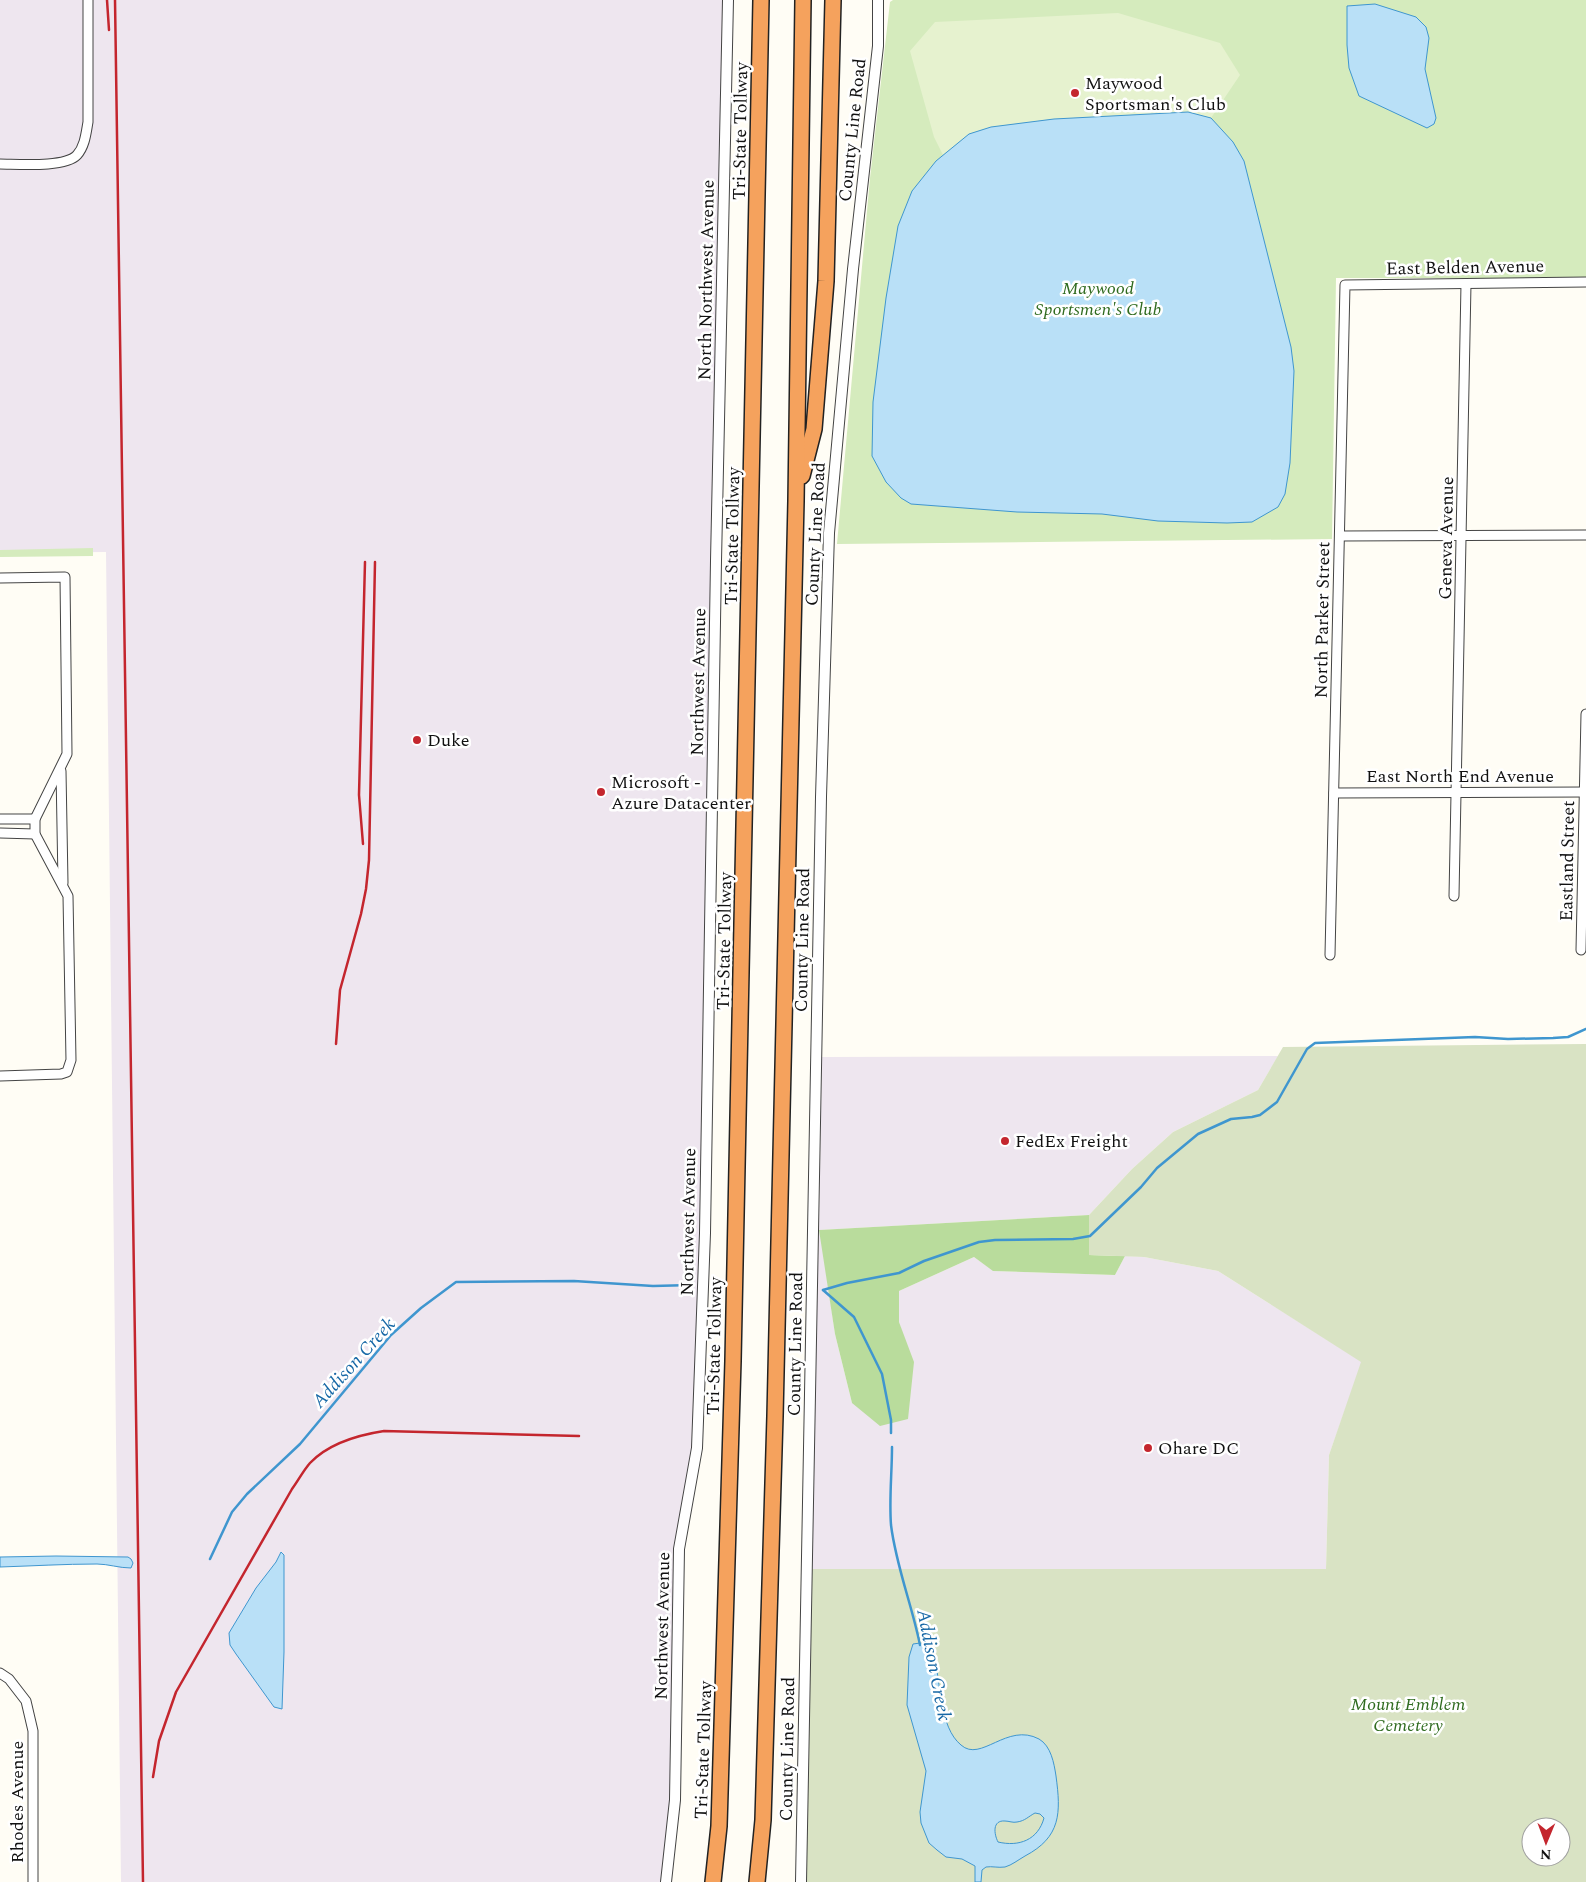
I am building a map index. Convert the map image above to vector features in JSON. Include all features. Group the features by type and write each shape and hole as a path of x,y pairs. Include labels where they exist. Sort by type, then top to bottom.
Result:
{"highway":[{"name":"Tri-State Tollway","path":"713,1882 719,1826 732,1410 761,0"},
{"path":"757,1882 764,1820 771,1592 796,502 803,0"},
{"path":"796,502 814,429 826,281 833,0"}],"street":[{"path":"0,164 44,164 76,157 85,140 88,122 88,0"},
{"name":"North Northwest Avenue","path":"716,561 728,0"},
{"name":"County Line Road","path":"801,1882 821,797 829,541 853,269 878,46 878,0"},
{"name":"East Belden Avenue","path":"1345,285 1586,282"},
{"name":"Geneva Avenue","path":"1454,896 1466,284"},
{"name":"North Parker Street","path":"1330,955 1345,285"},
{"path":"1340,536 1586,535"},
{"name":"Northwest Avenue","path":"666,1882 675,1800 680,1549 698,1439 706,1233 716,561"},
{"path":"0,578 65,577 67,754 35,819 35,834 68,896 70,1066 67,1072 53,1075 0,1076"},
{"name":"Eastland Street","path":"1581,950 1586,714"},
{"path":"61,767 63,886"},
{"name":"East North End Avenue","path":"1334,793 1585,792"},
{"path":"0,819 35,819"},
{"path":"0,833 35,834"},
{"name":"Rhodes Avenue","path":"0,1673 9,1679 26,1701 33,1730 33,1882"}],"shaded area":[{"path":"0,0 728,0 697,1448 679,1549 675,1800 665,1882 121,1882 106,552 0,553"},
{"path":"1278,1056 1258,1090 1173,1132 1132,1169 1089,1215 820,1230 835,1334 852,1403 904,1338 899,1322 899,1291 974,1257 994,1271 1115,1275 1125,1256 1144,1257 1218,1271 1362,1362 1329,1455 1326,1569 810,1569 822,1057"}],"green space":[{"name":"Maywood Sportsmen's Club","path":"893,0 1586,0 1586,278 1336,278 1332,539 837,544 870,178 890,2"},
{"name":"Maywood Sportsman's Club","path":"1118,13 1220,43 1240,75 1211,118 1188,112 1054,119 991,127 969,134 943,155 934,137 910,51 935,22"},
{"path":"93,548 93,556 0,557 0,550"},
{"name":"Mount Emblem Cemetery","path":"1586,1044 1586,1882 805,1882 810,1569 1326,1569 1329,1455 1361,1362 1218,1271 1144,1257 1089,1255 1089,1215 1132,1169 1173,1132 1258,1090 1283,1047"},
{"path":"1089,1215 1089,1255 1125,1256 1115,1275 993,1271 974,1257 899,1291 899,1322 914,1362 908,1419 880,1426 852,1403 835,1334 819,1230"}],"water":[{"path":"1375,4 1416,17 1426,27 1429,38 1425,69 1436,118 1434,124 1427,128 1359,96 1349,68 1347,6"},
{"path":"1188,112 1211,118 1233,142 1244,161 1291,347 1294,371 1290,463 1285,494 1278,507 1252,522 1227,523 1158,521 1102,514 1017,512 911,504 901,498 886,482 872,456 873,402 886,298 898,226 912,191 936,161 969,134 991,127 1054,119"},
{"path":"281,1552 284,1555 282,1709 274,1707 236,1654 230,1645 229,1633 256,1588 276,1562"},
{"path":"0,1557 128,1557 133,1563 131,1568 97,1564 0,1567"},
{"path":"920,1643 930,1649 934,1656 948,1727 961,1745 969,1749 977,1749 1016,1735 1027,1735 1043,1742 1053,1760 1058,1813 1052,1832 1037,1849 1010,1865 1005,1867 986,1867 982,1870 981,1882 975,1882 975,1866 962,1859 946,1857 929,1843 921,1823 920,1812 926,1771 907,1705 909,1657 913,1644","holes":["1035,1813 1040,1814 1044,1818 1041,1826 1032,1837 1020,1842 998,1842 995,1832 998,1823 1001,1821 1014,1822 1025,1820"]}],"waterway":[{"path":"823,1290 847,1283 899,1273 924,1261 979,1242 1073,1239 1090,1236 1141,1187 1157,1168 1198,1134 1231,1119 1260,1115 1277,1102 1307,1049 1315,1043 1475,1037 1508,1039 1553,1038 1568,1037 1586,1029"},
{"name":"Addison Creek","path":"210,1559 232,1512 247,1494 300,1444 391,1335 421,1308 456,1282 574,1281 653,1286 692,1285"},
{"name":"Addison Creek","path":"823,1290 854,1317 882,1374 891,1420 891,1433"},
{"name":"Addison Creek","path":"892,1447 890,1506 893,1540 920,1645"}],"railway":[{"path":"107,0 109,30"},
{"path":"115,0 143,1882"},
{"path":"363,844 359,795 365,562"},
{"path":"336,1044 340,990 361,914 369,860 375,562"},
{"path":"153,1777 159,1741 176,1692 292,1489 307,1466 318,1456 344,1441 384,1431 579,1436"}],"place":[{"name":"Maywood Sportsman's Club","path":"1075,93"},
{"name":"Duke","path":"417,740"},
{"name":"Microsoft - Azure Datacenter","path":"601,792"},
{"name":"FedEx Freight","path":"1005,1141"},
{"name":"Ohare DC","path":"1148,1448"}]}
